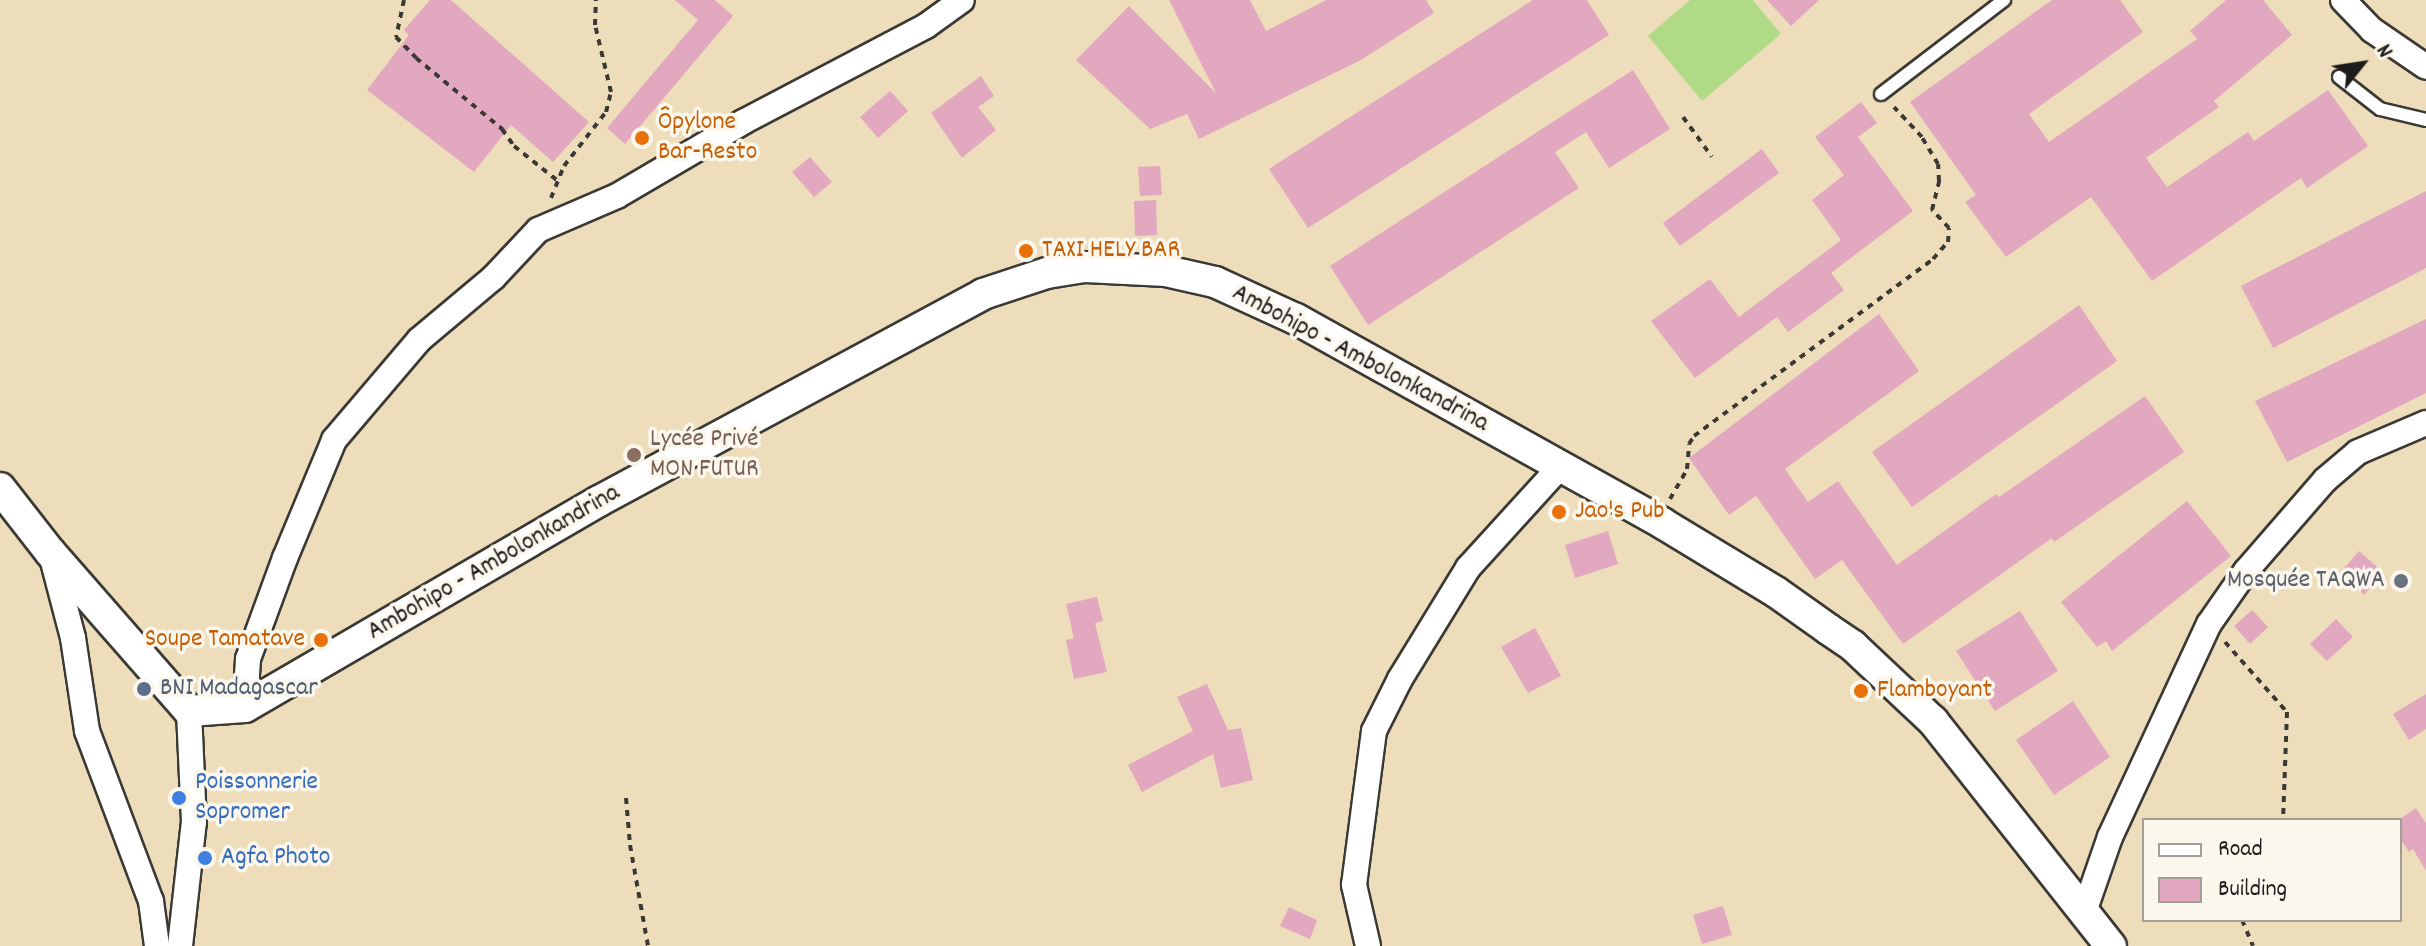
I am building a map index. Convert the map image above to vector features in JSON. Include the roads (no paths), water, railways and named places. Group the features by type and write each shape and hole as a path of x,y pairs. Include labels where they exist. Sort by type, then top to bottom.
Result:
{"street":[{"path":"245,707 248,659 285,558 334,440 419,340 493,278 538,230 617,196 743,122 926,26 962,0"},
{"path":"2343,0 2372,30 2426,67"},
{"name":"Ambohipo - Ambolonkandrina","path":"189,711 245,707 599,501 983,294 1047,273 1085,267 1166,271 1215,282 1296,319 1662,523 1776,592 1853,646 1933,721 2111,946"},
{"path":"2084,912 2110,837 2209,624 2246,571 2325,480 2358,452 2426,423"},
{"path":"1368,946 1354,885 1374,731 1400,679 1468,568 1560,467"},
{"path":"0,488 50,552 189,711 194,822 180,946"},
{"path":"50,552 73,638 87,731 151,901 157,946"}],"lane":[{"path":"1881,94 2004,0"},
{"path":"2339,77 2380,109 2426,120"}],"place":[{"name":"Ôpylone Bar-Resto","path":"642,138"},
{"name":"TAXI HELY BAR","path":"1026,251"},
{"name":"Lycée Privé MON FUTUR","path":"634,455"},
{"name":"Jao's Pub","path":"1559,512"},
{"name":"Mosquée TAQWA","path":"2401,581"},
{"name":"Soupe Tamatave","path":"321,640"},
{"name":"BNI Madagascar","path":"144,689"},
{"name":"Flamboyant","path":"1861,691"},
{"name":"Poissonnerie Sopromer","path":"179,798"},
{"name":"Agfa Photo","path":"205,858"}]}
